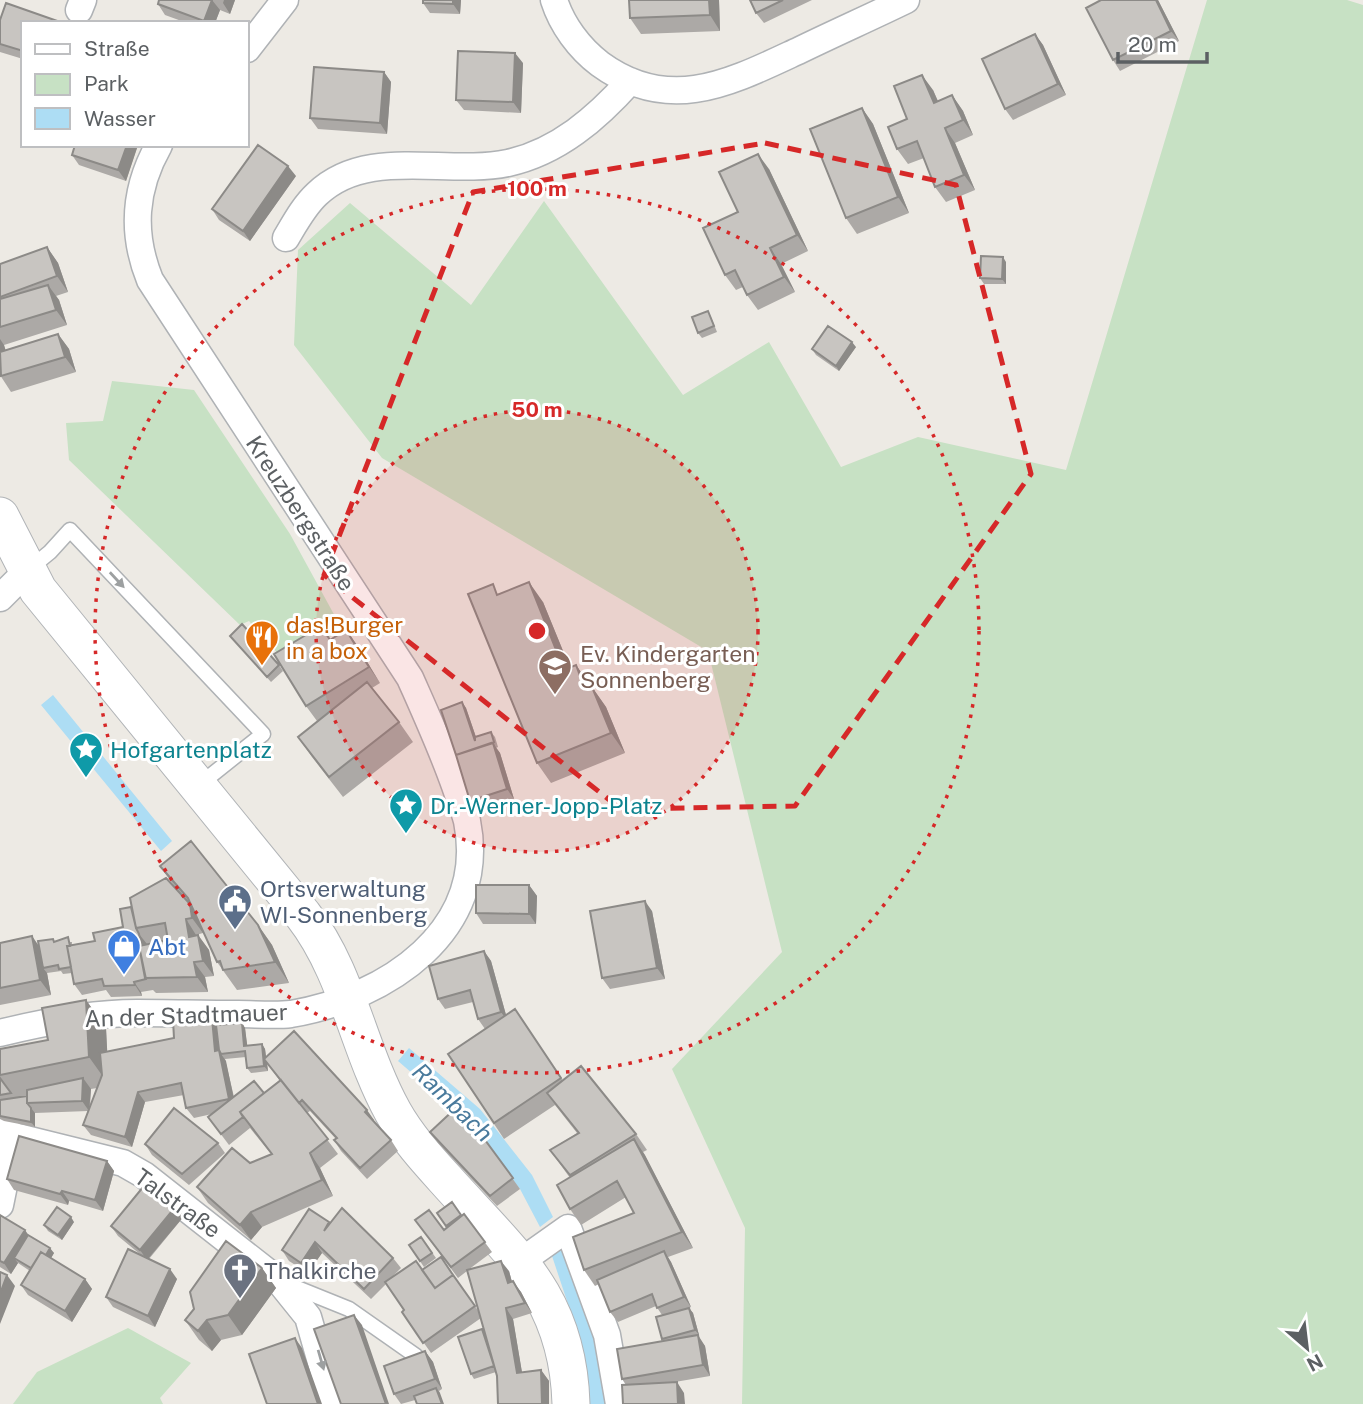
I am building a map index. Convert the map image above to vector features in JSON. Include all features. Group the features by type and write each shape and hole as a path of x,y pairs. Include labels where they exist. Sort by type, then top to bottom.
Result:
{"main road":[{"path":"0,516 38,590 313,927 328,953 382,1090 405,1132 520,1262 544,1295 562,1334 568,1357 571,1404"}],"street":[{"path":"248,49 285,0"},
{"path":"554,0 565,25 593,58 630,81 673,91 694,91 736,79 906,0"},
{"path":"286,238 315,196 341,178 373,167 449,168 507,163 536,154 568,137 604,111 630,81"},
{"name":"Kreuzbergstraße","path":"158,147 142,181 136,224 138,243 150,280 410,678 440,743 466,820 469,862 462,892 450,922 423,955 401,971 347,999"},
{"path":"0,598 27,571"},
{"name":"An der Stadtmauer","path":"0,1032 76,1017 132,1013 289,1014 347,999"},
{"name":"Talstraße","path":"0,1205 7,1132 123,1163 144,1175 279,1281 308,1317 333,1404"},
{"path":"520,1262 568,1228 607,1335 619,1404"}],"lane":[{"path":"27,571 50,552 70,530 263,734 198,786"},
{"path":"279,1281 349,1309 416,1356"}],"highlighted area":[{"path":"765,143 956,185 1031,474 795,806 621,809 324,575 473,192"}],"green space":[{"path":"1207,0 1347,0 1363,5 1363,1404 742,1404 745,1228 672,1069 782,952 708,651 382,458 294,345 298,250 350,203 471,305 544,201 683,395 769,342 841,467 918,437 1066,470"},
{"path":"112,381 194,390 290,534 342,629 287,664 249,621 240,625 69,460 66,423 103,421"},
{"path":"128,1328 191,1363 160,1398 163,1404 13,1404 37,1372"}],"water":[{"path":"53,695 172,841 161,851 41,705"},
{"name":"Rambach","path":"409,1048 480,1109 532,1175 553,1217 540,1227 520,1189 464,1118 398,1061"},
{"path":"570,1245 595,1326 610,1404 587,1404 578,1334 551,1253"}],"building":[{"path":"159,0 212,0 204,21 158,4"},
{"path":"423,0 453,0 453,4 423,3"},
{"path":"629,0 709,0 710,15 630,18"},
{"path":"750,0 783,0 756,13"},
{"path":"1101,0 1156,0 1171,31 1113,60 1086,8"},
{"path":"6,3 57,21 21,21 21,50 0,44 0,20"},
{"path":"1035,34 1058,84 1005,109 982,59"},
{"path":"458,51 515,53 513,102 456,100"},
{"path":"314,67 384,72 380,123 310,118"},
{"path":"922,75 934,103 952,95 963,120 945,128 964,175 935,187 917,141 897,149 888,127 907,119 894,86"},
{"path":"862,108 898,197 846,218 810,129"},
{"path":"258,145 288,166 243,231 212,209"},
{"path":"74,147 126,147 118,170 72,155"},
{"path":"758,154 797,235 770,248 784,277 747,295 735,270 725,275 703,228 738,212 719,172"},
{"path":"47,247 57,276 0,297 0,264"},
{"path":"981,256 1003,257 1002,279 980,278"},
{"path":"48,285 56,310 0,327 0,299"},
{"path":"708,311 714,326 698,333 692,317"},
{"path":"828,326 852,342 836,366 812,349"},
{"path":"58,334 65,357 1,376 0,352"},
{"name":"Ev. Kindergarten Sonnenberg","path":"529,582 564,670 576,665 585,689 592,687 611,733 537,763 468,594 493,584 497,595"},
{"path":"242,624 279,665 267,677 230,636"},
{"path":"321,626 330,640 346,630 369,667 306,706 274,654"},
{"path":"367,682 399,722 329,777 298,737"},
{"path":"462,702 475,741 475,737 491,732 494,742 456,755 441,710"},
{"path":"493,743 507,789 470,801 456,755"},
{"name":"Ortsverwaltung WI-Sonnenberg","path":"191,841 258,925 275,962 223,970 220,961 217,962 188,898 160,866"},
{"path":"166,878 190,904 192,918 186,919 189,937 198,935 203,961 194,962 197,977 145,978 139,946 168,940 165,923 136,928 130,898"},
{"path":"476,885 529,885 529,914 476,913"},
{"path":"645,901 657,968 602,978 590,911"},
{"path":"131,907 139,934 146,979 134,982 135,985 104,986 102,979 74,984 67,946 95,941 93,933 123,927 120,909"},
{"path":"32,936 40,980 0,988 0,943"},
{"path":"68,937 71,967 59,969 58,965 43,968 38,941 53,939 54,942"},
{"path":"484,951 501,1012 478,1019 470,990 438,999 429,966"},
{"path":"86,1000 89,1057 0,1075 0,1049 48,1040 42,1008"},
{"path":"515,1009 561,1078 494,1123 448,1054"},
{"path":"212,1018 215,1051 219,1050 229,1099 186,1108 181,1083 138,1092 125,1137 83,1125 102,1075 100,1053 174,1038 173,1020"},
{"path":"242,1023 244,1046 262,1044 264,1066 247,1068 245,1051 221,1054 216,1025"},
{"path":"294,1031 391,1140 360,1168 302,1100 299,1103 264,1059"},
{"path":"581,1066 636,1134 570,1175 550,1150 579,1133 547,1093"},
{"path":"0,1078 11,1093 0,1095"},
{"path":"83,1078 82,1101 27,1103 27,1090"},
{"path":"281,1080 328,1139 310,1153 322,1180 251,1212 240,1225 197,1187 232,1148 250,1163 272,1154 240,1112"},
{"path":"254,1081 264,1093 240,1112 243,1117 221,1134 208,1117"},
{"path":"27,1096 27,1103 31,1108 31,1122 0,1116 0,1100"},
{"path":"457,1107 471,1121 513,1178 490,1196 430,1132"},
{"path":"174,1108 218,1143 182,1174 145,1144"},
{"path":"19,1136 107,1161 95,1200 62,1191 60,1194 7,1179"},
{"path":"634,1139 682,1232 584,1270 573,1237 634,1213 617,1181 570,1209 557,1185"},
{"path":"148,1181 177,1205 140,1250 111,1226"},
{"path":"452,1202 461,1215 446,1226 437,1213"},
{"path":"57,1207 71,1217 58,1235 44,1225"},
{"path":"342,1208 393,1258 364,1289 315,1242 301,1263 282,1250 309,1209 329,1222 324,1231"},
{"path":"429,1210 444,1230 464,1214 485,1242 451,1267 415,1220"},
{"path":"0,1215 25,1230 4,1263 0,1261"},
{"path":"28,1235 50,1248 46,1255 41,1252 31,1268 14,1258"},
{"path":"421,1237 432,1253 420,1261 409,1245"},
{"path":"226,1241 262,1268 228,1315 207,1320 198,1331 185,1320 194,1309 190,1292"},
{"path":"128,1249 170,1269 148,1316 106,1297"},
{"path":"664,1251 684,1297 657,1308 652,1294 610,1312 597,1280"},
{"path":"41,1252 85,1279 65,1311 21,1285"},
{"path":"441,1257 453,1275 435,1288 422,1270"},
{"path":"416,1261 435,1288 453,1275 475,1306 423,1343 385,1282"},
{"path":"501,1261 508,1283 513,1281 525,1303 506,1308 517,1373 541,1370 542,1404 498,1404 497,1376 467,1270"},
{"path":"0,1272 7,1275 0,1294"},
{"path":"689,1308 695,1330 662,1339 656,1317"},
{"path":"354,1315 386,1404 341,1404 314,1329"},
{"path":"482,1329 494,1366 471,1374 458,1337"},
{"path":"698,1335 703,1365 622,1379 617,1349"},
{"path":"295,1338 318,1404 267,1404 249,1354"},
{"path":"425,1351 435,1379 394,1394 384,1366"},
{"path":"677,1382 678,1404 623,1404 622,1385"},
{"path":"436,1388 442,1404 417,1404 414,1396"}],"place":[{"name":"das!Burger in a box","path":"262,667"},
{"name":"Ev. Kindergarten Sonnenberg","path":"555,696"},
{"name":"Hofgartenplatz","path":"86,779"},
{"name":"Dr.-Werner-Jopp-Platz","path":"406,835"},
{"name":"Ortsverwaltung WI-Sonnenberg","path":"235,931"},
{"name":"Abt","path":"124,976"},
{"name":"Thalkirche","path":"240,1300"}]}
